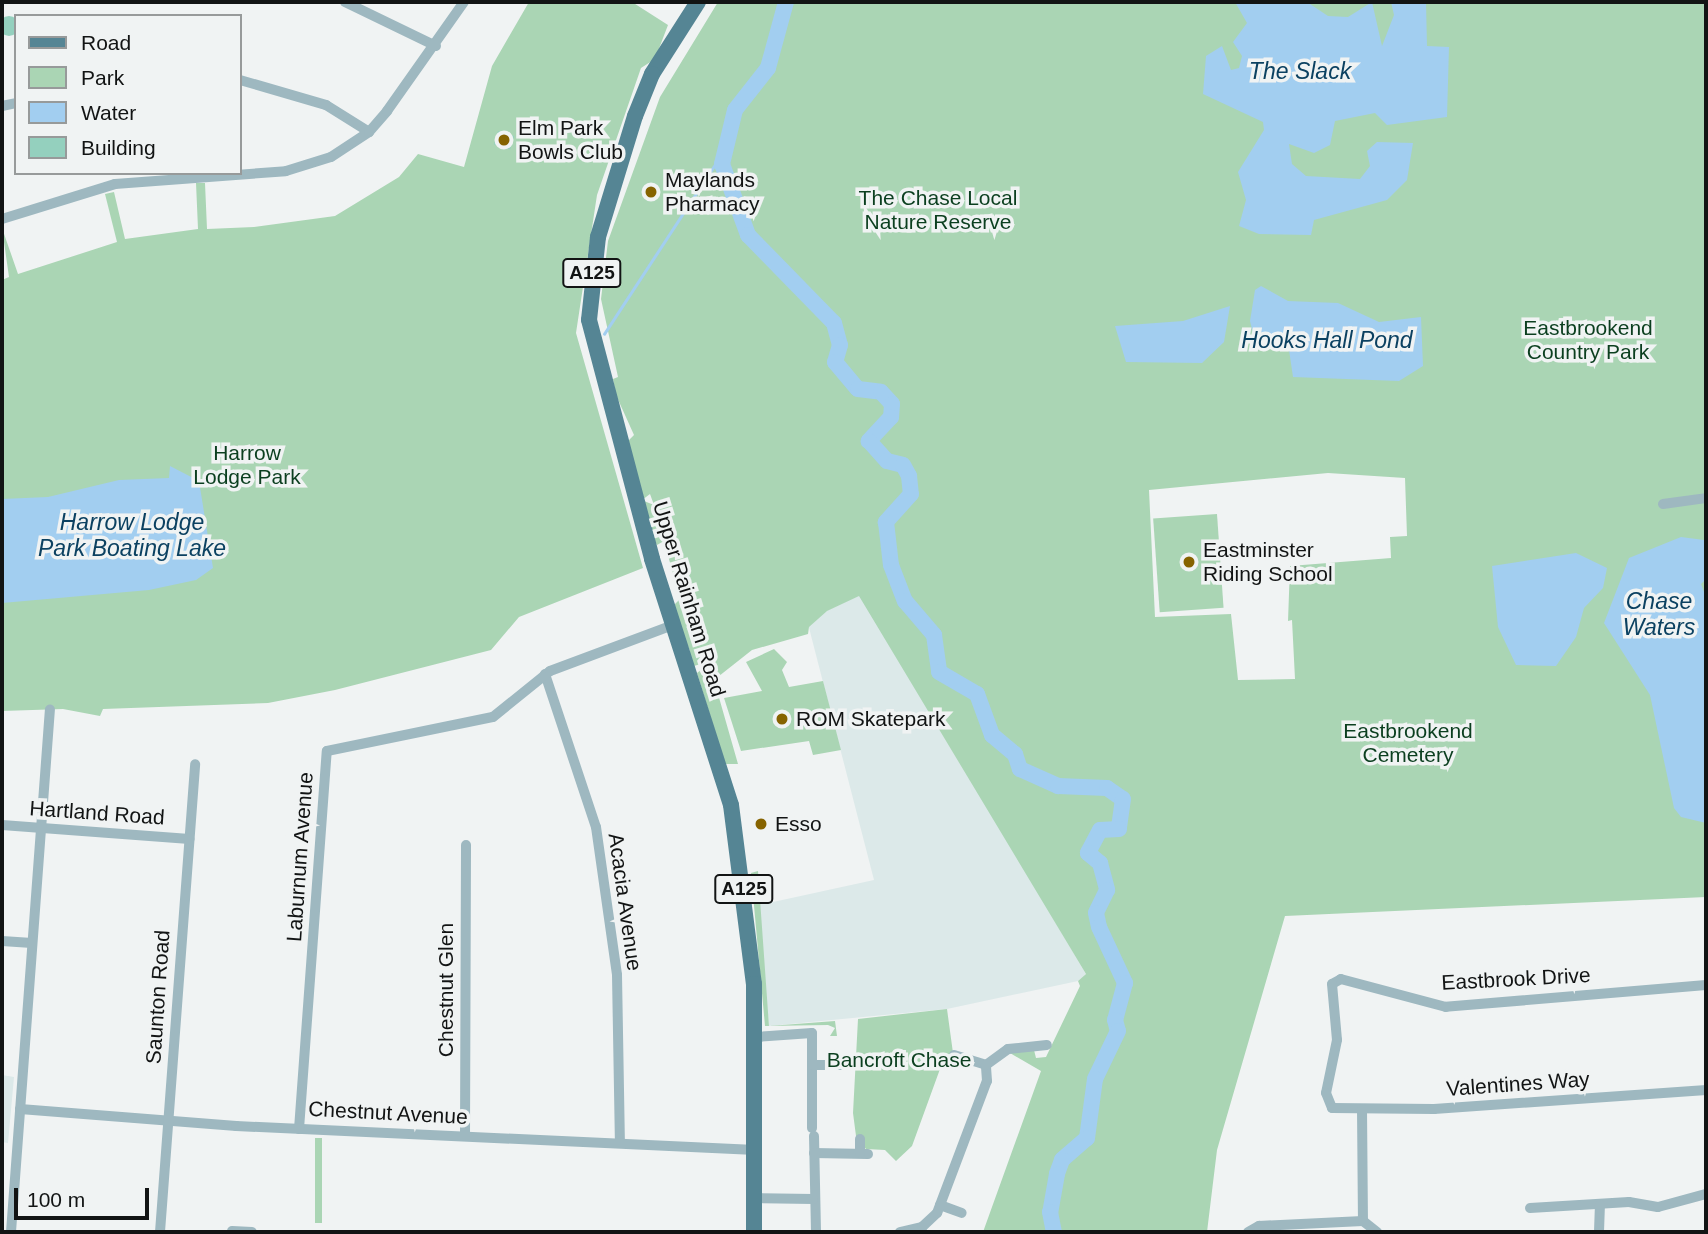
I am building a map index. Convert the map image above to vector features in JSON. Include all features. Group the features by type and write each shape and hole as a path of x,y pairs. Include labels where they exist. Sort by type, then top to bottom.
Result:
{"main road":[{"name":"Upper Rainham Road","path":"698,2 652,74 635,116 598,237 589,320 673,625 731,805 744,884 756,1037 754,1232"}],"street":[{"path":"345,2 436,46"},
{"path":"242,171 312,165 369,132 436,46 464,2"},
{"path":"242,81 326,105 369,132"},
{"path":"2,219 140,180 197,175"},
{"path":"1663,504 1706,498"},
{"name":"Laburnum Avenue","path":"299,1129 327,751 493,717 545,674 673,625"},
{"name":"Acacia Avenue","path":"545,674 596,827 617,975 620,1143"},
{"path":"11,1232 7,1211 20,1109 50,709"},
{"name":"Saunton Road","path":"160,1232 194,764"},
{"name":"Hartland Road","path":"2,825 190,839"},
{"name":"Chestnut Glen","path":"466,845 466,1136"},
{"path":"2,941 32,943"},
{"name":"Eastbrook Drive","path":"1332,1108 1326,1093 1337,1040 1332,984 1340,979 1446,1007 1706,985"},
{"path":"756,1037 825,1032"},
{"path":"812,1033 813,1199 816,1232"},
{"path":"986,1065 1007,1049 1047,1045"},
{"path":"954,1055 986,1065"},
{"path":"813,1065 851,1065"},
{"path":"901,1232 931,1222 940,1205 987,1080 986,1065"},
{"name":"Valentines Way","path":"1332,1108 1434,1109 1706,1090"},
{"name":"Chestnut Avenue","path":"20,1109 299,1129 755,1150"},
{"path":"1362,1109 1363,1220"},
{"path":"814,1153 864,1154 860,1139"},
{"path":"1530,1208 1629,1202 1658,1207 1706,1194"},
{"path":"754,1198 813,1199"},
{"path":"940,1205 962,1213"},
{"path":"1599,1232 1600,1205"},
{"path":"1248,1232 1259,1226 1363,1220 1377,1232"},
{"path":"232,1231 252,1232"}],"shaded area":[{"path":"862,594 1086,974 1078,981 947,1009 769,1026 755,876 769,874 773,902 874,880 807,620"},
{"path":"2,1075 14,1077 8,1143 2,1142"}],"green space":[{"name":"Harrow Lodge Park","path":"529,2 632,2 668,25 655,59 641,68 597,195 576,333 643,568 519,617 491,650 335,690 268,703 103,709 100,716 63,709 2,711 2,280 9,277 2,228 18,274 117,242 105,194 114,192 125,239 198,229 196,183 205,183 207,229 254,227 335,216 399,177 418,154 464,167 492,66"},
{"path":"718,2 1706,2 1706,897 1285,916 1217,1150 1207,1232 983,1232 1041,1071 1010,1053 1034,1050 1036,1058 1046,1057 1080,986 1078,981 1086,974 859,596 827,611 809,627 808,634 752,650 714,680 738,764 725,764 697,673 712,661 690,667 690,651 672,607 680,599 664,541 657,545 649,530 644,501 654,505 650,494 642,500 627,442 634,435 616,395 613,379 618,377 601,299 608,241 660,97","holes":["1328,473 1405,478 1407,536 1390,537 1391,558 1290,566 1288,621 1292,620 1295,679 1238,680 1231,614 1155,617 1149,490"]},
{"name":"Eastminster Riding School","path":"1217,514 1224,608 1160,612 1153,518"},
{"name":"ROM Skatepark","path":"774,649 787,662 782,670 789,687 823,681 841,750 813,755 809,741 741,751 724,698 762,691 746,662"},
{"path":"758,871 769,1026 765,1026 751,873"},
{"name":"Bancroft Chase","path":"947,1009 953,1053 950,1059 944,1058 912,1146 896,1161 885,1150 866,1149 856,1136 853,1113 858,1019"},
{"path":"835,1021 837,1036 830,1036 835,1028 828,1025 770,1026"},
{"path":"315,1138 322,1138 322,1223 315,1223"}],"water":[{"name":"The Slack","path":"1235,2 1307,2 1328,16 1348,17 1372,2 1382,46 1394,15 1391,2 1426,2 1427,46 1449,47 1447,117 1387,125 1375,113 1335,121 1330,145 1314,153 1289,144 1292,164 1306,176 1360,179 1370,166 1367,151 1377,142 1413,143 1407,180 1387,200 1314,220 1311,235 1259,234 1239,226 1246,200 1238,172 1264,130 1263,122 1203,94 1206,56 1222,46 1231,70 1239,68 1242,56 1233,42 1247,23"},
{"name":"Hooks Hall Pond","path":"1261,286 1288,301 1338,303 1379,322 1421,317 1423,366 1399,381 1293,377 1289,350 1254,337 1250,321 1255,290"},
{"path":"1230,306 1224,342 1202,363 1126,362 1115,326 1183,321"},
{"name":"Harrow Lodge Park Boating Lake","path":"170,466 199,481 213,568 196,580 149,590 2,603 2,499 48,497 119,480 169,478"},
{"name":"Chase Waters","path":"1681,537 1704,540 1706,552 1706,579 1701,584 1706,597 1706,823 1681,817 1674,808 1650,695 1604,623 1629,558"},
{"path":"1576,553 1607,568 1603,588 1584,608 1576,637 1556,666 1516,665 1498,627 1492,566"}],"building":[{"path":"5,16 13,16 14,35 5,36 -1,30 -1,22"},
{"name":"Elm Park Bowls Club","path":"498,131 514,136 510,149 494,144"}],"waterway":[{"path":"786,2 768,68 735,110 722,164 748,235 834,323 840,345 835,362 858,389 881,392 892,404 891,417 869,441 887,461 903,465 909,476 911,494 886,522 891,565 905,601 934,635 939,672 977,694 992,735 1015,754 1020,769 1058,786 1107,788 1123,799 1119,829 1100,830 1088,853 1100,863 1107,890 1096,913 1099,927 1125,983 1115,1020 1118,1031 1095,1079 1087,1138 1062,1160 1057,1174 1050,1212 1054,1232"},
{"path":"604,334 727,146"}],"place":[{"name":"Elm Park Bowls Club","path":"504,140"},
{"name":"Maylands Pharmacy","path":"651,192"},
{"name":"Eastminster Riding School","path":"1189,562"},
{"name":"ROM Skatepark","path":"782,719"},
{"name":"Esso","path":"761,824"}],"park label":[{"name":"The Chase Local Nature Reserve","path":"938,210"},
{"name":"Eastbrookend Country Park","path":"1588,340"},
{"name":"Eastbrookend Cemetery","path":"1408,743"}]}
